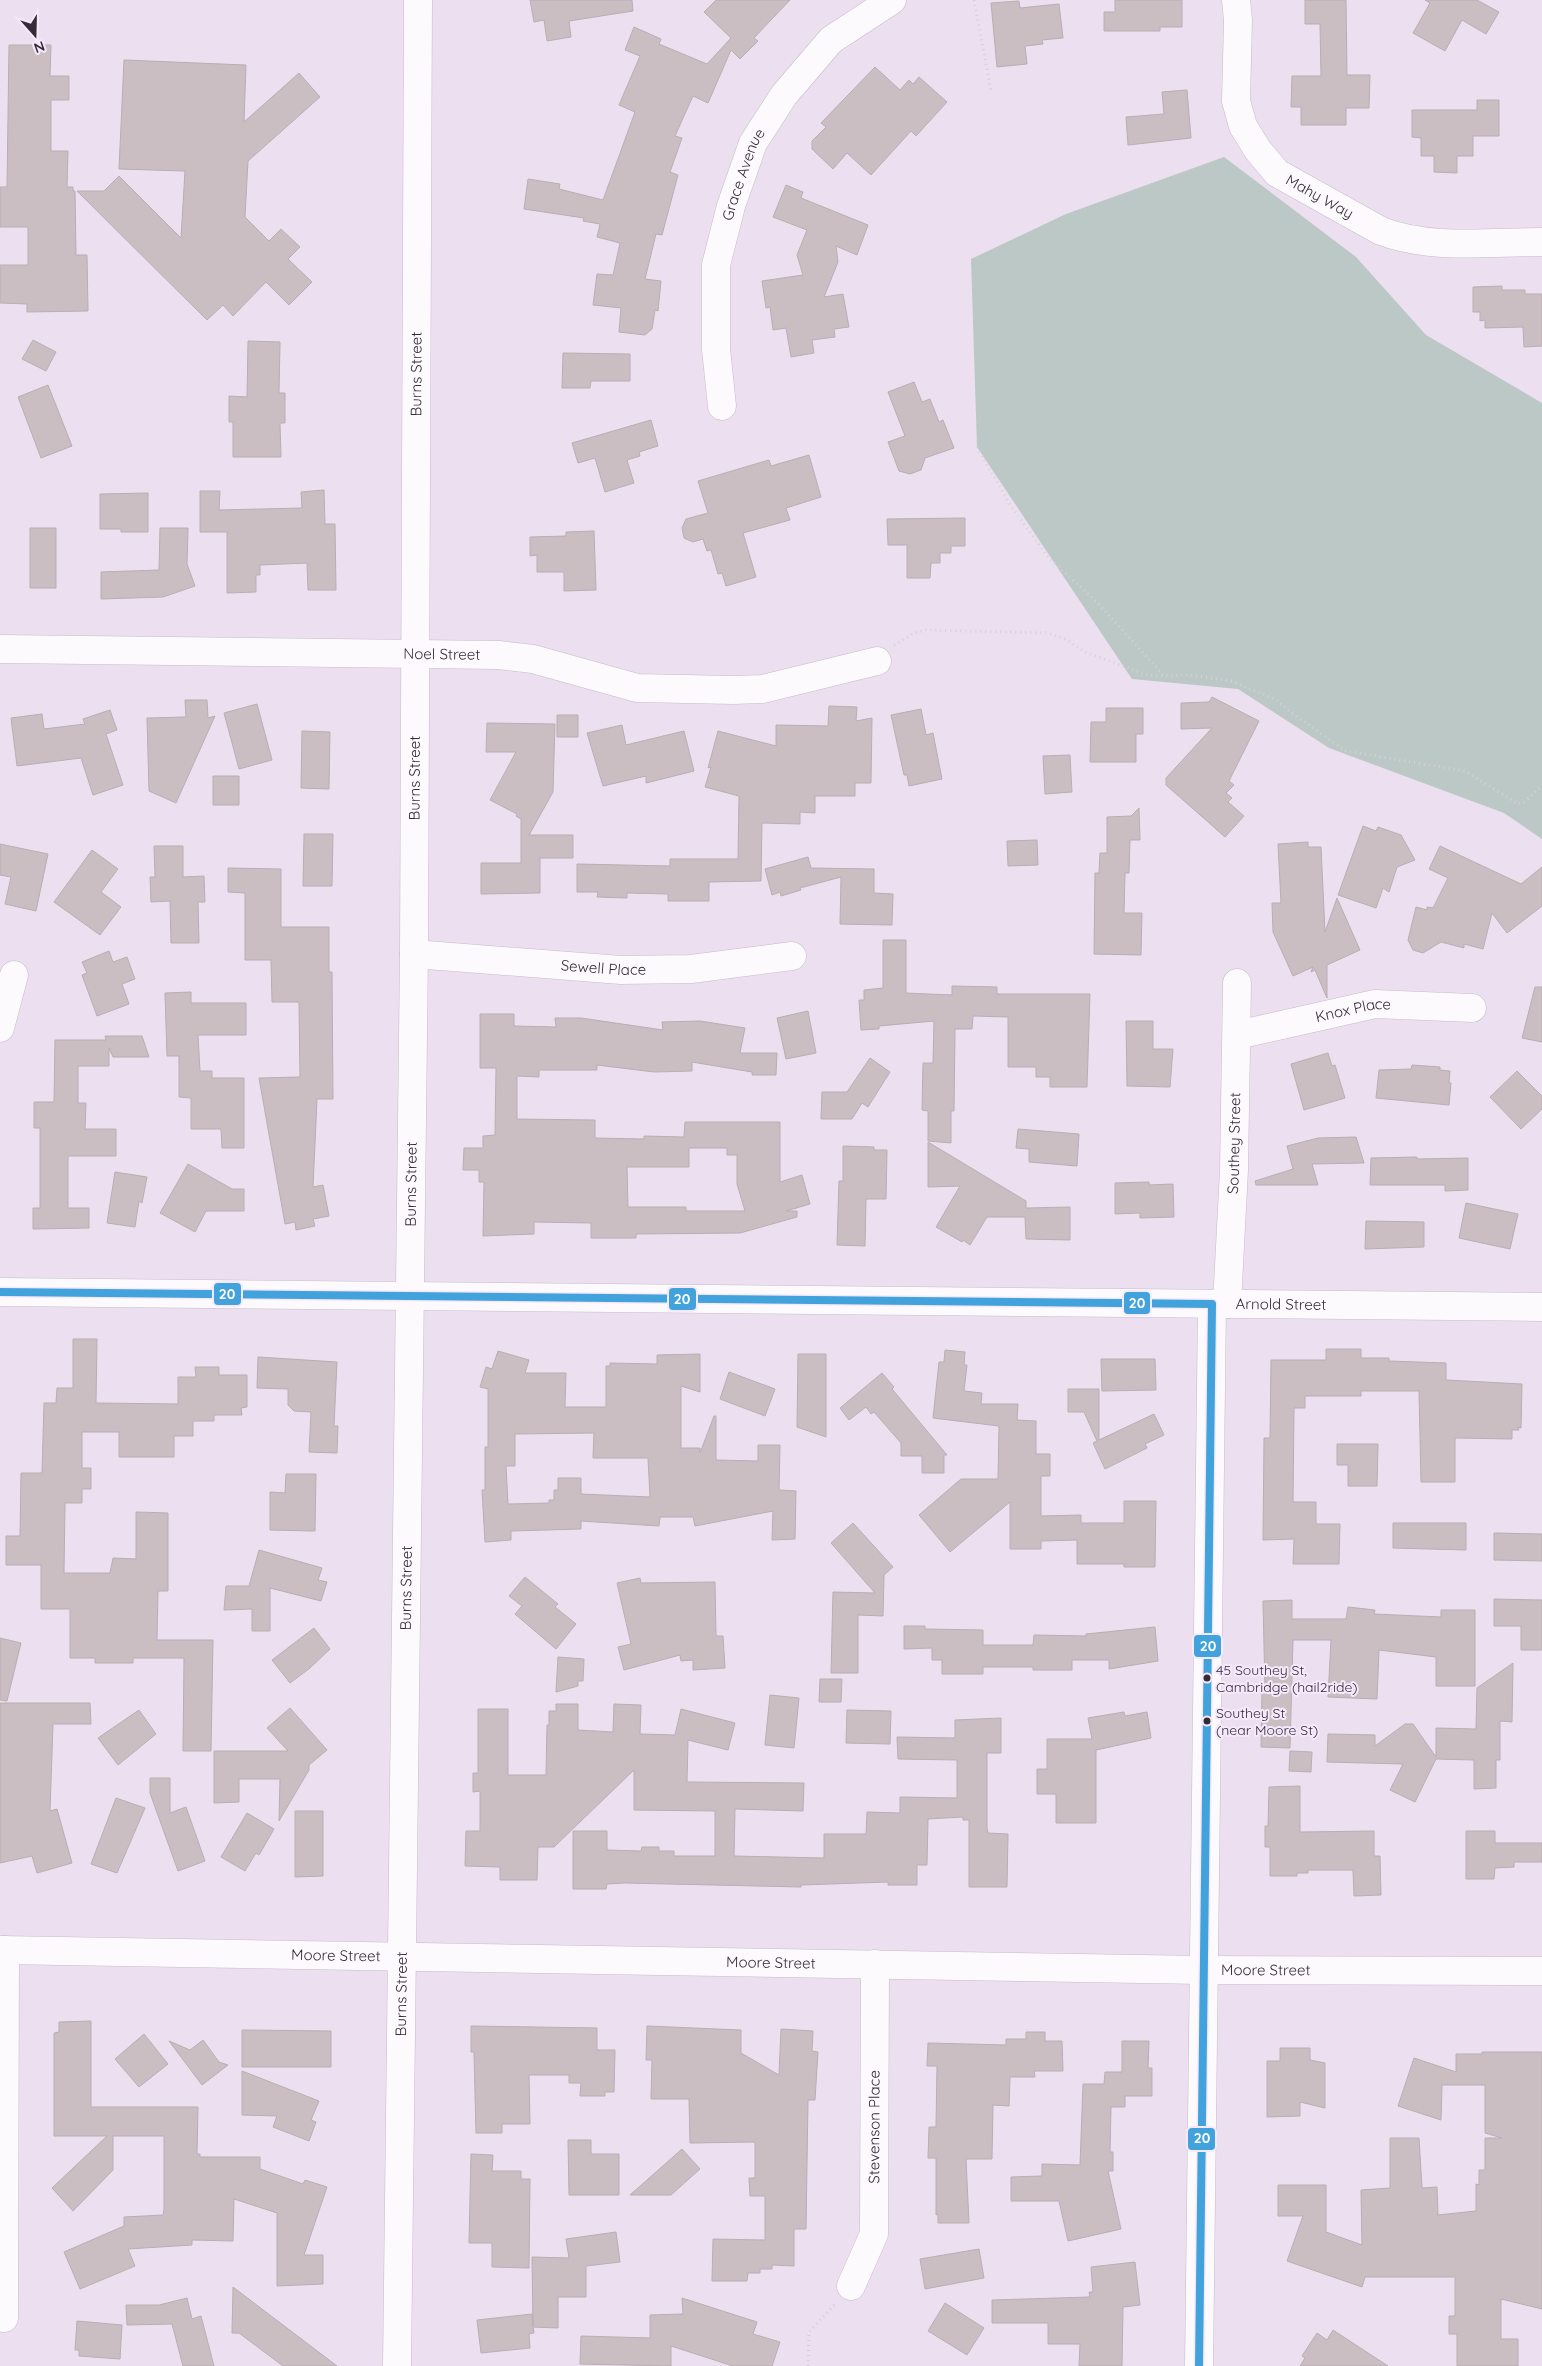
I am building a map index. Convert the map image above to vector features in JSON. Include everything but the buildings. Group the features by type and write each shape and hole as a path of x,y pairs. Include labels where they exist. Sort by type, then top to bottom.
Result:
{"street":[{"name":"Burns Street","path":"397,2366 414,954 418,0"},
{"name":"Grace Avenue","path":"722,406 716,349 716,265 731,206 753,143 784,95 831,40 892,0"},
{"name":"Mahy Way","path":"1236,0 1238,20 1236,101 1243,126 1257,150 1277,173 1381,231 1398,238 1420,242 1542,242"},
{"name":"Noel Street","path":"0,649 414,653 516,656 637,688 733,690 763,689 877,660"},
{"name":"Sewell Place","path":"414,954 621,970 691,970 792,956"},
{"path":"0,1028 14,975"},
{"name":"Southey Street","path":"1199,2366 1204,1970 1219,1304 1234,1170 1238,983"},
{"name":"Knox Place","path":"1237,1035 1375,1004 1472,1008"},
{"name":"Arnold Street","path":"0,1292 1542,1307"},
{"path":"2,1950 4,2318"},
{"name":"Moore Street","path":"2,1950 1204,1970 1542,1971"},
{"name":"Stevenson Place","path":"851,2286 874,2234 875,1964"}],"path":[{"path":"974,0 992,91"},
{"path":"977,446 1011,506 1048,556 1096,601 1163,676"},
{"path":"877,660 899,641 926,630 1048,633 1065,639 1085,652 1144,674 1163,676 1191,675 1231,681 1278,700 1289,711 1346,751 1465,771 1518,804 1542,786"},
{"path":"808,2366 809,2332 851,2286"}],"shaded area":[{"path":"1224,157 1356,257 1426,335 1542,403 1542,839 1504,813 1329,748 1238,689 1132,679 977,447 971,259 1066,214"}],"transit line":[{"name":"20","path":"0,1292 1212,1304 1199,2366"}],"place":[{"name":"45 Southey St, Cambridge (hail2ride)","path":"1207,1678"},
{"name":"Southey St (near Moore St)","path":"1207,1721"}]}
